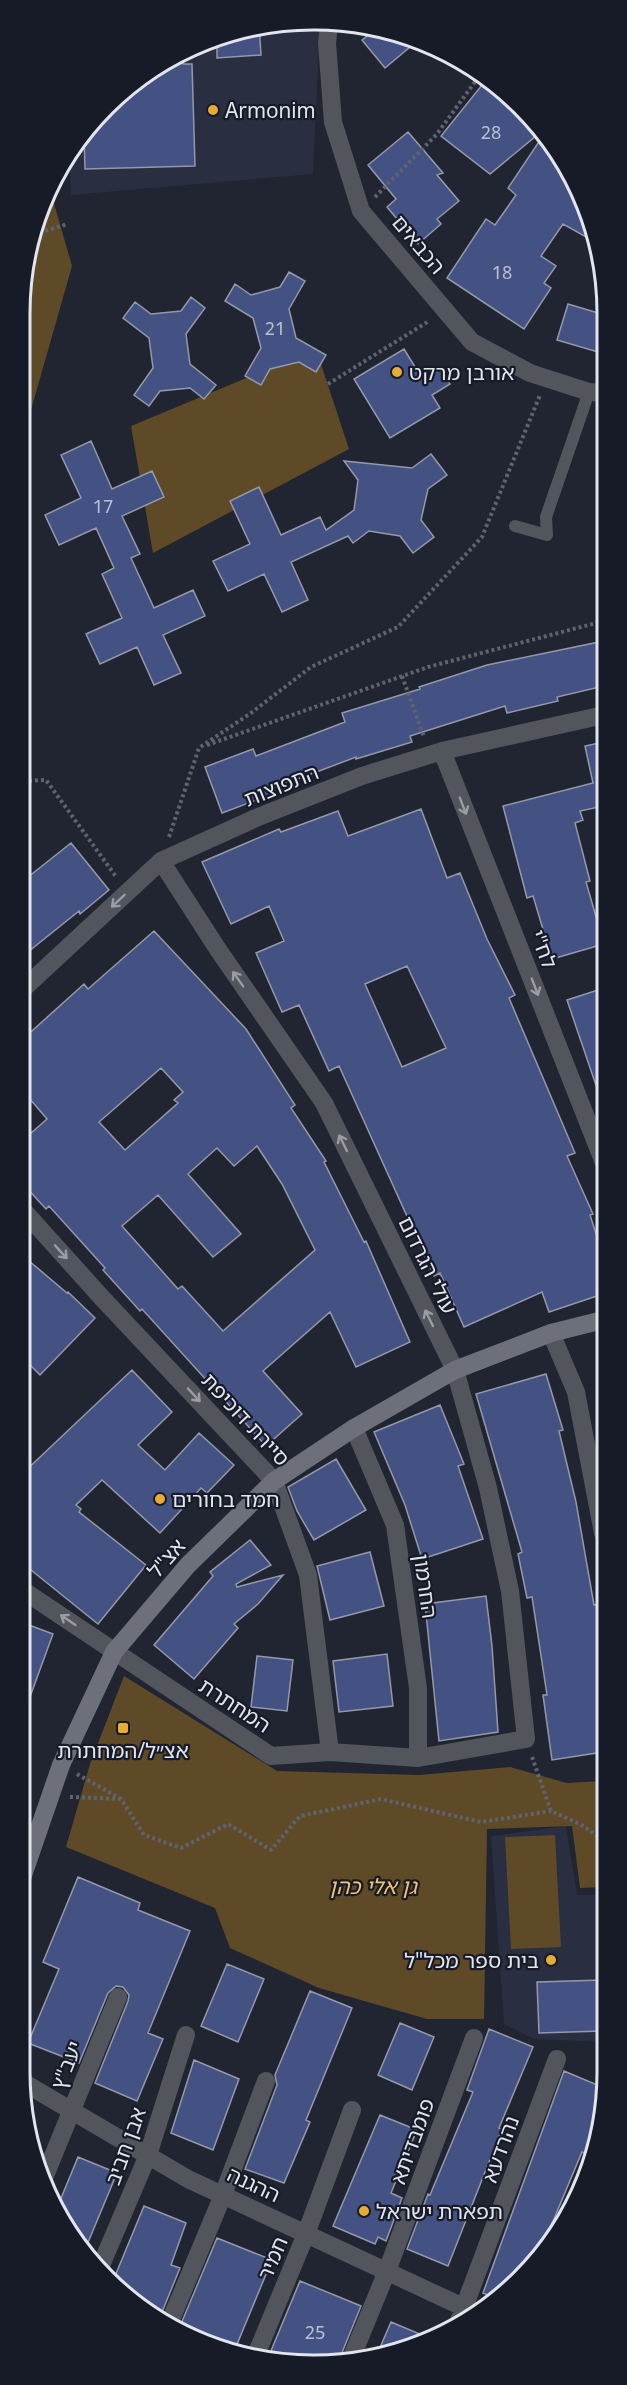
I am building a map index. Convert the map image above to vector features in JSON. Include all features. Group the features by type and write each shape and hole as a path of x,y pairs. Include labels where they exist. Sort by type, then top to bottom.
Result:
{"street":[{"name":"הכבאים","path":"329,31 327,43 333,122 361,210 472,342 530,373 597,393"},
{"name":"התפוצות","path":"30,982 161,861 256,818 352,781 436,753 597,717"},
{"name":"לח\"י","path":"436,753 597,1146"},
{"name":"עולי הגרדום","path":"161,861 217,948 324,1103 455,1370 488,1488 510,1591 526,1740"},
{"name":"סיירת דוכיפת","path":"30,1218 103,1299 274,1480 308,1575 330,1752"},
{"name":"אצ\"ל","path":"30,1852 61,1765 114,1652 188,1565 274,1480 354,1428 455,1370 551,1333 597,1322"},
{"path":"551,1333 576,1392 597,1502"},
{"name":"החרמון","path":"354,1428 395,1525 418,1688 418,1758"},
{"name":"המחתרת","path":"30,1595 271,1755 330,1752 418,1758 526,1740"},
{"name":"יעב\"ץ","path":"48,2169 118,1997"},
{"name":"אבן חביב","path":"103,2261 148,2155 186,2035"},
{"name":"פומבדיתא","path":"354,2353 387,2271 474,2038"},
{"name":"נהרדעא","path":"468,2309 557,2059"},
{"path":"172,2317 223,2195 266,2081"},
{"name":"ההגנה","path":"31,2087 188,2178 387,2271 463,2312"},
{"name":"חמיר","path":"258,2350 306,2234 352,2110"}],"lane":[{"path":"515,526 547,536 546,517 597,393"}],"path":[{"path":"361,210 437,134 475,81"},
{"path":"42,232 68,224"},
{"path":"328,384 446,311"},
{"path":"161,861 200,748 311,667 398,627 482,537 546,379"},
{"path":"200,748 428,667 597,623"},
{"path":"402,676 436,753"},
{"path":"30,781 46,780 127,892"},
{"path":"526,1740 551,1811"},
{"path":"61,1765 121,1799 144,1835 181,1848 228,1824 271,1850 300,1816 381,1799 482,1822 551,1811 580,1824 597,1836"},
{"path":"51,1796 121,1799"}],"shaded area":[{"name":"Armonim","path":"320,30 313,174 71,195 70,169 78,156 113,113 156,78 188,59 222,45 276,32"},
{"name":"בית ספר מכל\"ל","path":"566,1826 577,1895 597,1895 597,2042 534,2039 504,2024 491,1836"}],"green space":[{"path":"53,201 72,266 30,413 32,276 45,222"},
{"path":"316,349 349,449 153,553 131,426"},
{"name":"גן אלי כהן","path":"124,1676 277,1771 419,1775 510,1767 567,1783 597,1781 597,1887 580,1888 572,1826 487,1829 484,2019 427,2019 319,1988 230,1948 215,1908 66,1847 90,1764"},
{"path":"555,1835 561,1947 511,1949 505,1837"}],"building":[{"path":"260,35 261,55 217,58 217,47"},
{"path":"368,35 410,47 385,68 362,40"},
{"path":"183,62 183,64 192,64 195,166 85,169 84,147 113,113 141,89 172,68"},
{"path":"481,86 514,113 535,137 490,174 441,136"},
{"path":"408,132 443,173 437,175 459,201 437,219 441,224 418,244 387,207 396,199 368,165"},
{"path":"539,142 568,188 586,237 563,224 541,256 556,266 544,283 551,288 524,329 447,278 486,219 495,225 516,195 508,188"},
{"path":"289,272 305,281 289,309 296,338 326,355 316,372 299,362 270,369 261,385 245,376 261,348 253,318 225,301 235,284 251,295 280,287"},
{"path":"191,297 205,308 186,334 190,364 216,385 204,399 190,388 160,391 149,406 134,395 153,368 149,338 123,318 135,302 151,314 181,311"},
{"path":"568,304 597,313 597,352 557,340"},
{"path":"404,349 423,380 440,369 450,384 432,395 440,408 390,438 354,379"},
{"path":"91,441 112,489 152,471 164,497 122,516 140,554 131,558 154,608 193,590 205,616 163,635 181,673 154,685 137,647 100,664 86,634 122,618 102,574 114,568 96,528 59,545 45,515 81,498 61,455"},
{"path":"431,454 447,475 428,489 421,520 434,537 413,553 400,536 369,531 353,543 348,536 291,562 308,600 282,612 264,574 228,591 213,561 250,544 230,501 259,487 281,535 320,517 326,530 354,510 358,480 344,461 412,468"},
{"path":"597,642 597,688 557,697 558,701 507,713 505,706 410,736 412,742 356,759 356,757 269,790 270,795 222,813 205,767 253,749 256,756 345,722 342,713 487,665"},
{"path":"597,743 597,807 580,811 583,820 575,823 590,881 586,882 597,920 597,946 552,959 533,896 527,898 503,806 593,783 585,746"},
{"path":"421,809 447,878 460,873 487,939 515,995 509,998 575,1153 567,1156 593,1214 590,1215 597,1237 597,1296 549,1312 542,1292 464,1327 440,1273 434,1276 339,1066 329,1071 299,1005 282,1012 256,953 284,941 269,906 231,924 202,862 279,829 281,832 338,811 348,836","holes":["407,966 446,1048 402,1067 365,984"]},
{"path":"71,843 109,890 30,950 30,875"},
{"path":"154,931 246,1029 295,1105 291,1108 326,1161 324,1162 364,1242 366,1241 410,1342 356,1367 330,1312 263,1371 302,1414 266,1446 142,1309 140,1311 49,1206 46,1209 30,1192 30,1134 47,1119 30,1099 30,1033 84,984 88,989","holes":["161,1068 183,1092 174,1100 178,1103 125,1150 99,1122","257,1146 282,1184 315,1250 223,1331 182,1286 178,1289 122,1226 158,1195 213,1257 241,1234 188,1174 217,1148 234,1166"]},
{"path":"597,990 597,1088 567,1000"},
{"path":"30,1262 68,1292 95,1318 40,1375 30,1365"},
{"path":"132,1370 172,1412 138,1445 165,1470 199,1433 234,1465 207,1493 201,1488 160,1533 102,1480 76,1505 81,1509 79,1512 146,1565 98,1624 30,1569 30,1466"},
{"path":"546,1374 563,1430 559,1431 576,1502 594,1605 597,1604 597,1753 552,1760 543,1695 547,1695 532,1597 527,1598 518,1554 522,1552 476,1394"},
{"path":"440,1405 464,1464 458,1466 483,1539 422,1559 405,1505 374,1432"},
{"path":"336,1459 366,1510 314,1540 297,1511 288,1487"},
{"path":"250,1540 271,1565 236,1584 237,1587 283,1575 258,1604 234,1624 238,1628 194,1679 154,1645 213,1576 210,1572"},
{"path":"370,1552 384,1606 330,1620 317,1566"},
{"path":"486,1596 498,1732 439,1741 425,1604"},
{"path":"30,1625 53,1634 30,1697"},
{"path":"387,1654 393,1706 339,1712 333,1661"},
{"path":"257,1656 293,1660 287,1711 251,1707"},
{"path":"78,1877 140,1903 138,1910 190,1931 148,2033 163,2039 137,2101 95,2083 128,2001 129,1995 123,1987 116,1986 108,1993 79,2063 30,2044 30,2038 59,1969 43,1962"},
{"path":"227,1964 264,1979 238,2042 201,2026"},
{"path":"597,1980 597,2031 539,2033 537,1982"},
{"path":"310,1991 352,2008 306,2120 310,2122 284,2183 245,2169 277,2085 275,2075"},
{"path":"400,2023 434,2037 412,2090 378,2075"},
{"path":"489,2029 533,2047 499,2128 502,2129 448,2266 407,2249 428,2194 430,2195 473,2092 467,2090"},
{"path":"194,2060 239,2079 213,2150 171,2133"},
{"path":"564,2071 596,2085 592,2127 585,2153 582,2152 551,2225 514,2272 488,2295 483,2293"},
{"path":"380,2115 417,2130 391,2193 402,2198 386,2241 378,2237 375,2244 333,2226"},
{"path":"78,2157 117,2173 88,2243 60,2200"},
{"path":"144,2206 186,2223 171,2265 180,2268 162,2311 116,2274"},
{"path":"217,2238 272,2260 237,2344 182,2322"},
{"path":"300,2281 361,2306 342,2353 314,2355 270,2352"},
{"path":"391,2322 420,2334 405,2340 380,2347"}],"place":[{"name":"Armonim","path":"213,110"},
{"name":"אורבן מרקט","path":"397,372"},
{"name":"חמד בחורים","path":"160,1499"},
{"name":"אצ״ל/המחתרת","path":"123,1728"},
{"name":"בית ספר מכל\"ל","path":"551,1960"},
{"name":"תפארת ישראל","path":"364,2211"}]}
